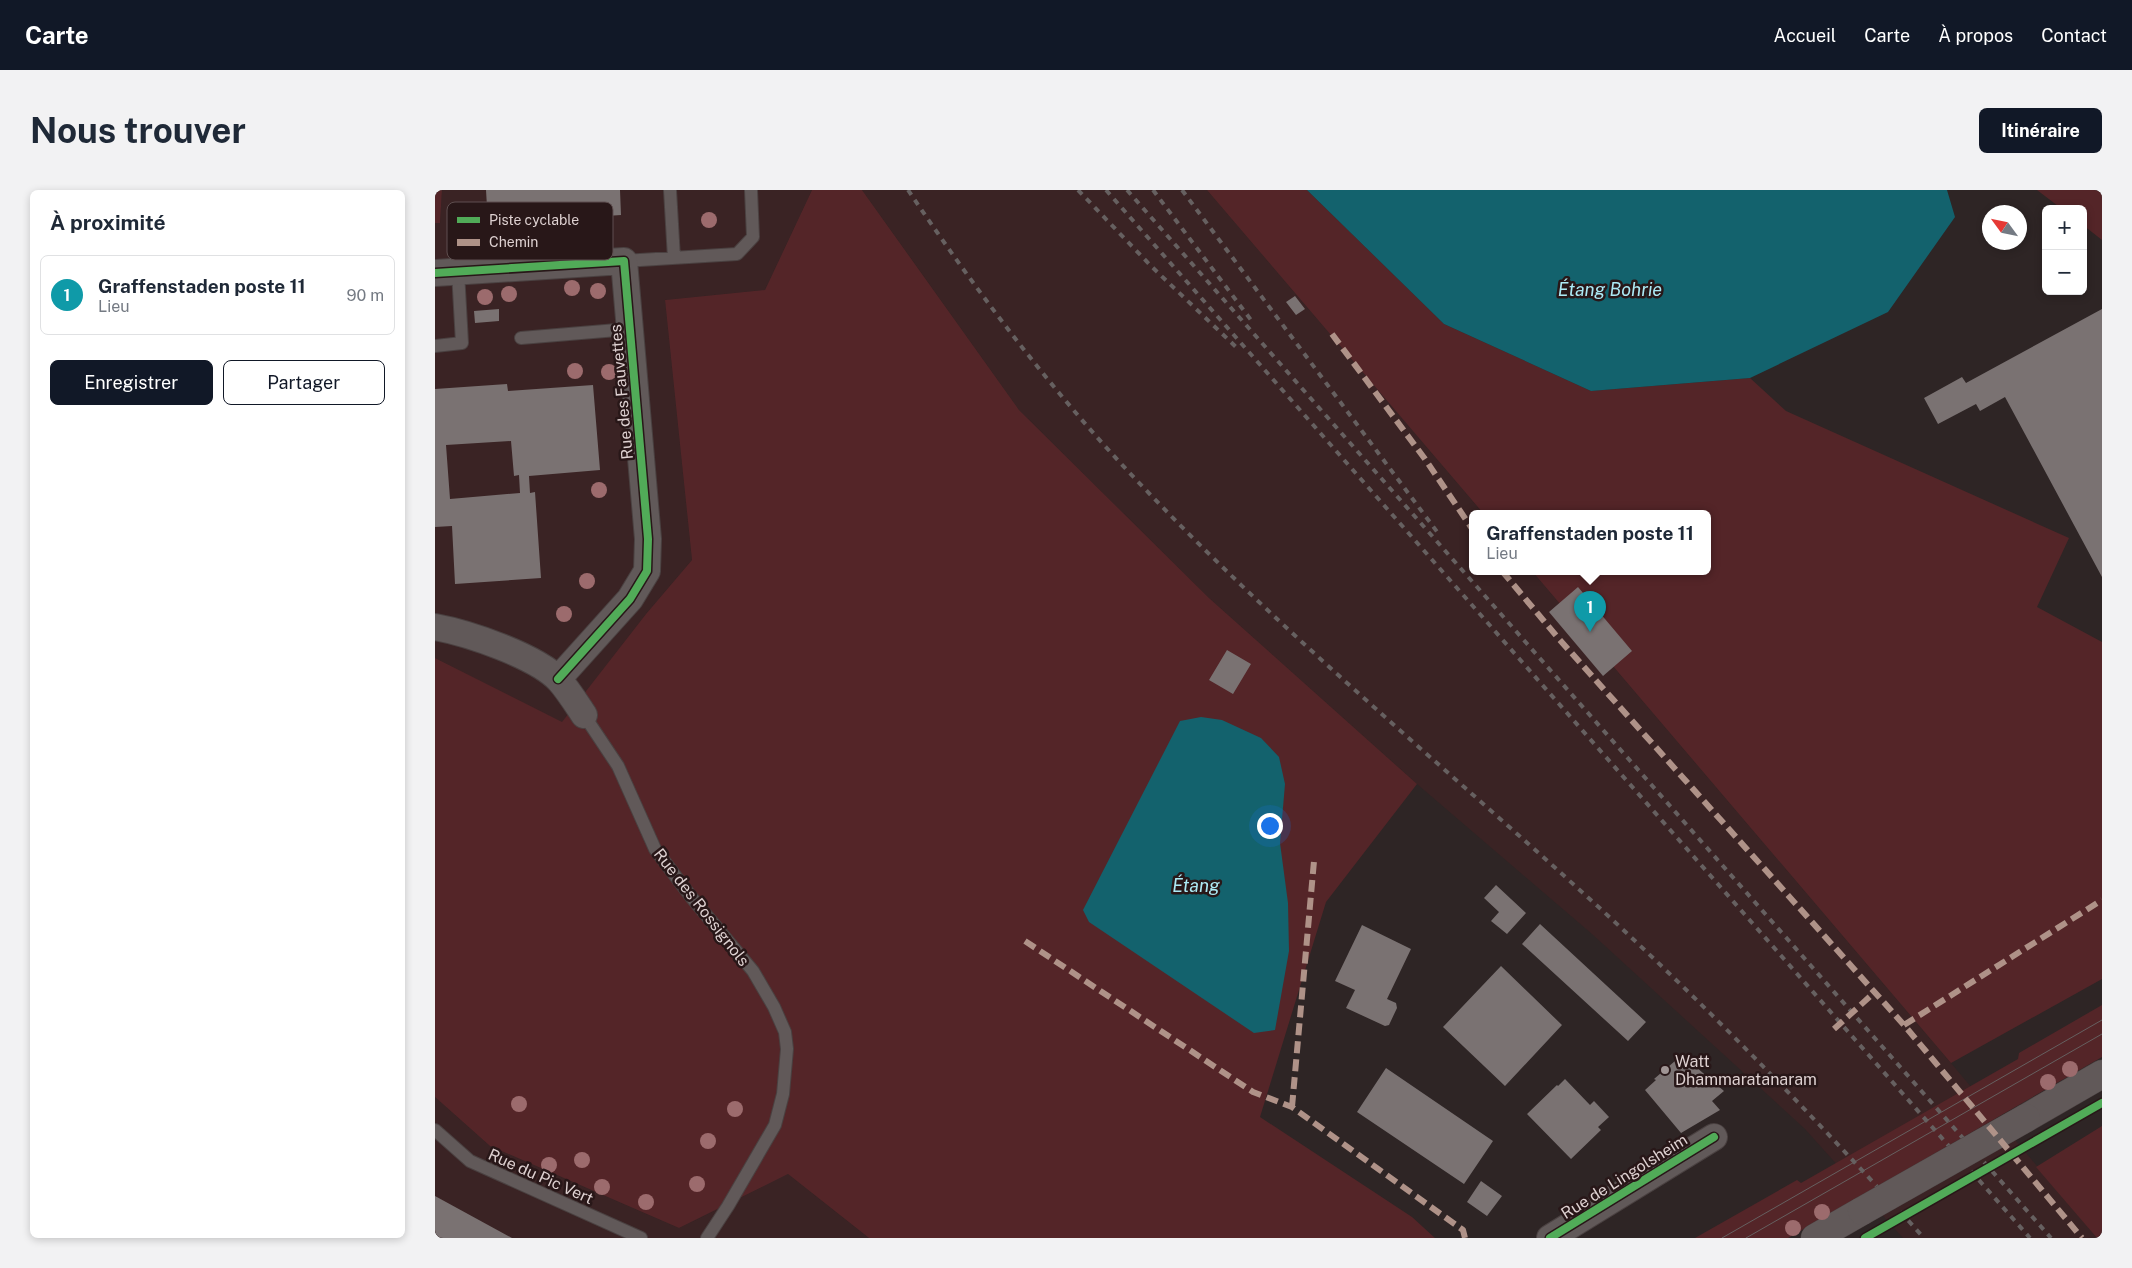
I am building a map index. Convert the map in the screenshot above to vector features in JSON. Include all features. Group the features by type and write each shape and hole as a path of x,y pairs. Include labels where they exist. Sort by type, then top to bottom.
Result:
{"main road":[{"path":"1815,1238 2102,1074"}],"street":[{"path":"446,272 624,261"},
{"name":"Rue des Fauvettes","path":"558,679 630,599 647,571 647,539 624,261"},
{"name":"Rue des Rossignols","path":"435,627 461,632 491,642 536,664 558,679 584,715"},
{"name":"Rue de Lingolsheim","path":"1550,1238 1713,1137"}],"lane":[{"path":"670,190 674,258"},
{"path":"624,261 737,254 753,237 751,190"},
{"path":"435,346 462,344 446,272"},
{"path":"521,338 629,329"},
{"name":"Rue des Rossignols","path":"584,715 618,766 655,849 692,898 753,972 775,1007 785,1032 787,1049 783,1094 775,1125 729,1206 707,1238"},
{"name":"Rue du Pic Vert","path":"435,1130 470,1161 641,1238"}],"shaded area":[{"path":"435,190 442,190 440,223 435,223"},
{"path":"442,190 812,190 765,290 665,300 692,560 646,614 562,723 435,658 435,223 440,223"},
{"path":"812,190 862,190 1019,410 1209,598 1417,784 1326,902 1260,1117 1412,1217 1435,1238 869,1238 788,1174 679,1228 490,1146 435,1097 435,658 562,722 646,614 692,560 665,300 765,290"},
{"path":"862,190 1207,190 1480,510 1469,510 1469,575 1535,575 1951,1063 2097,1238 1903,1238 1805,1129 1592,934 1417,784 1209,598 1019,410"},
{"path":"1207,190 1307,190 1444,324 1591,391 1750,378 1786,411 2069,538 2037,607 2102,642 2102,979 1951,1063 1535,575 1711,575 1711,510 1480,510"},
{"path":"2037,190 2102,190 2102,240 2087,228 2087,205 2057,205"},
{"path":"2102,1005 2102,1057 1788,1238 1695,1238 1797,1180 1801,1183 2018,1059 2019,1053"},
{"path":"435,1097 490,1146 679,1228 788,1174 869,1238 435,1238"},
{"path":"2102,1126 2102,1238 2097,1238 2036,1167"}],"water":[{"name":"Étang Bohrie","path":"1307,190 1947,190 1955,217 1888,312 1750,378 1591,391 1444,324"},
{"name":"Étang","path":"1201,717 1222,720 1261,738 1279,757 1285,784 1280,843 1288,903 1289,951 1275,1030 1254,1033 1089,922 1083,910 1180,721"}],"building":[{"path":"486,190 620,190 621,215 613,216 613,202 487,202"},
{"path":"1295,296 1305,309 1296,315 1286,302"},
{"path":"499,309 499,321 475,323 474,311"},
{"path":"2102,309 2102,577 2005,397 1980,411 1976,404 1938,424 1924,398 1962,377 1966,383"},
{"path":"507,384 508,391 593,385 600,470 529,476 530,493 535,492 541,578 455,584 452,526 435,527 435,389","holes":["511,441 514,476 519,475 520,493 450,499 446,445"]},
{"path":"1578,587 1632,651 1603,676 1549,612"},
{"path":"1227,650 1251,664 1233,694 1209,680"},
{"path":"1496,885 1526,913 1507,934 1491,921 1499,912 1484,898"},
{"path":"1540,924 1646,1022 1628,1041 1522,944"},
{"path":"1362,925 1411,949 1387,999 1396,1003 1397,1008 1389,1025 1385,1026 1346,1008 1355,990 1335,981"},
{"path":"1501,966 1562,1025 1505,1086 1443,1027"},
{"path":"1682,1055 1724,1091 1712,1101 1720,1110 1681,1133 1645,1090 1656,1080 1654,1079"},
{"path":"1386,1068 1493,1141 1464,1184 1357,1112"},
{"path":"1565,1079 1590,1105 1594,1101 1609,1117 1598,1127 1601,1130 1571,1159 1527,1114"},
{"path":"1481,1181 1502,1196 1487,1216 1467,1202"},
{"path":"435,1196 512,1238 435,1238"}],"tram line":[{"path":"1722,1238 2102,1020"},
{"path":"1746,1238 2102,1034"}],"railway":[{"path":"908,190 1020,345 1081,419 1145,489 1200,545 1313,652 1547,860 1688,991 1808,1113 1924,1238"},
{"path":"1078,190 1151,266 1236,347"},
{"path":"1106,190 2030,1238"},
{"path":"1127,190 2051,1238"},
{"path":"1153,190 1254,324"},
{"path":"1182,190 1438,533"}],"marked path":[{"path":"1332,334 1425,459 1469,524"},
{"path":"1505,575 1559,639 1904,1025 2082,1238"},
{"path":"1292,1107 1314,861"},
{"path":"1904,1025 2102,900"},
{"path":"1025,941 1253,1092 1292,1107 1463,1230 1465,1238"},
{"path":"1834,1029 1875,992"}],"cycle path":[{"path":"435,273 624,261 648,539 647,571 630,599 558,679"},
{"path":"1865,1238 2102,1103"},
{"path":"1550,1238 1714,1137"}],"place":[{"name":"Graffenstaden poste 11","path":"1590,632"},
{"name":"Watt Dhammaratanaram","path":"1665,1070"}]}
